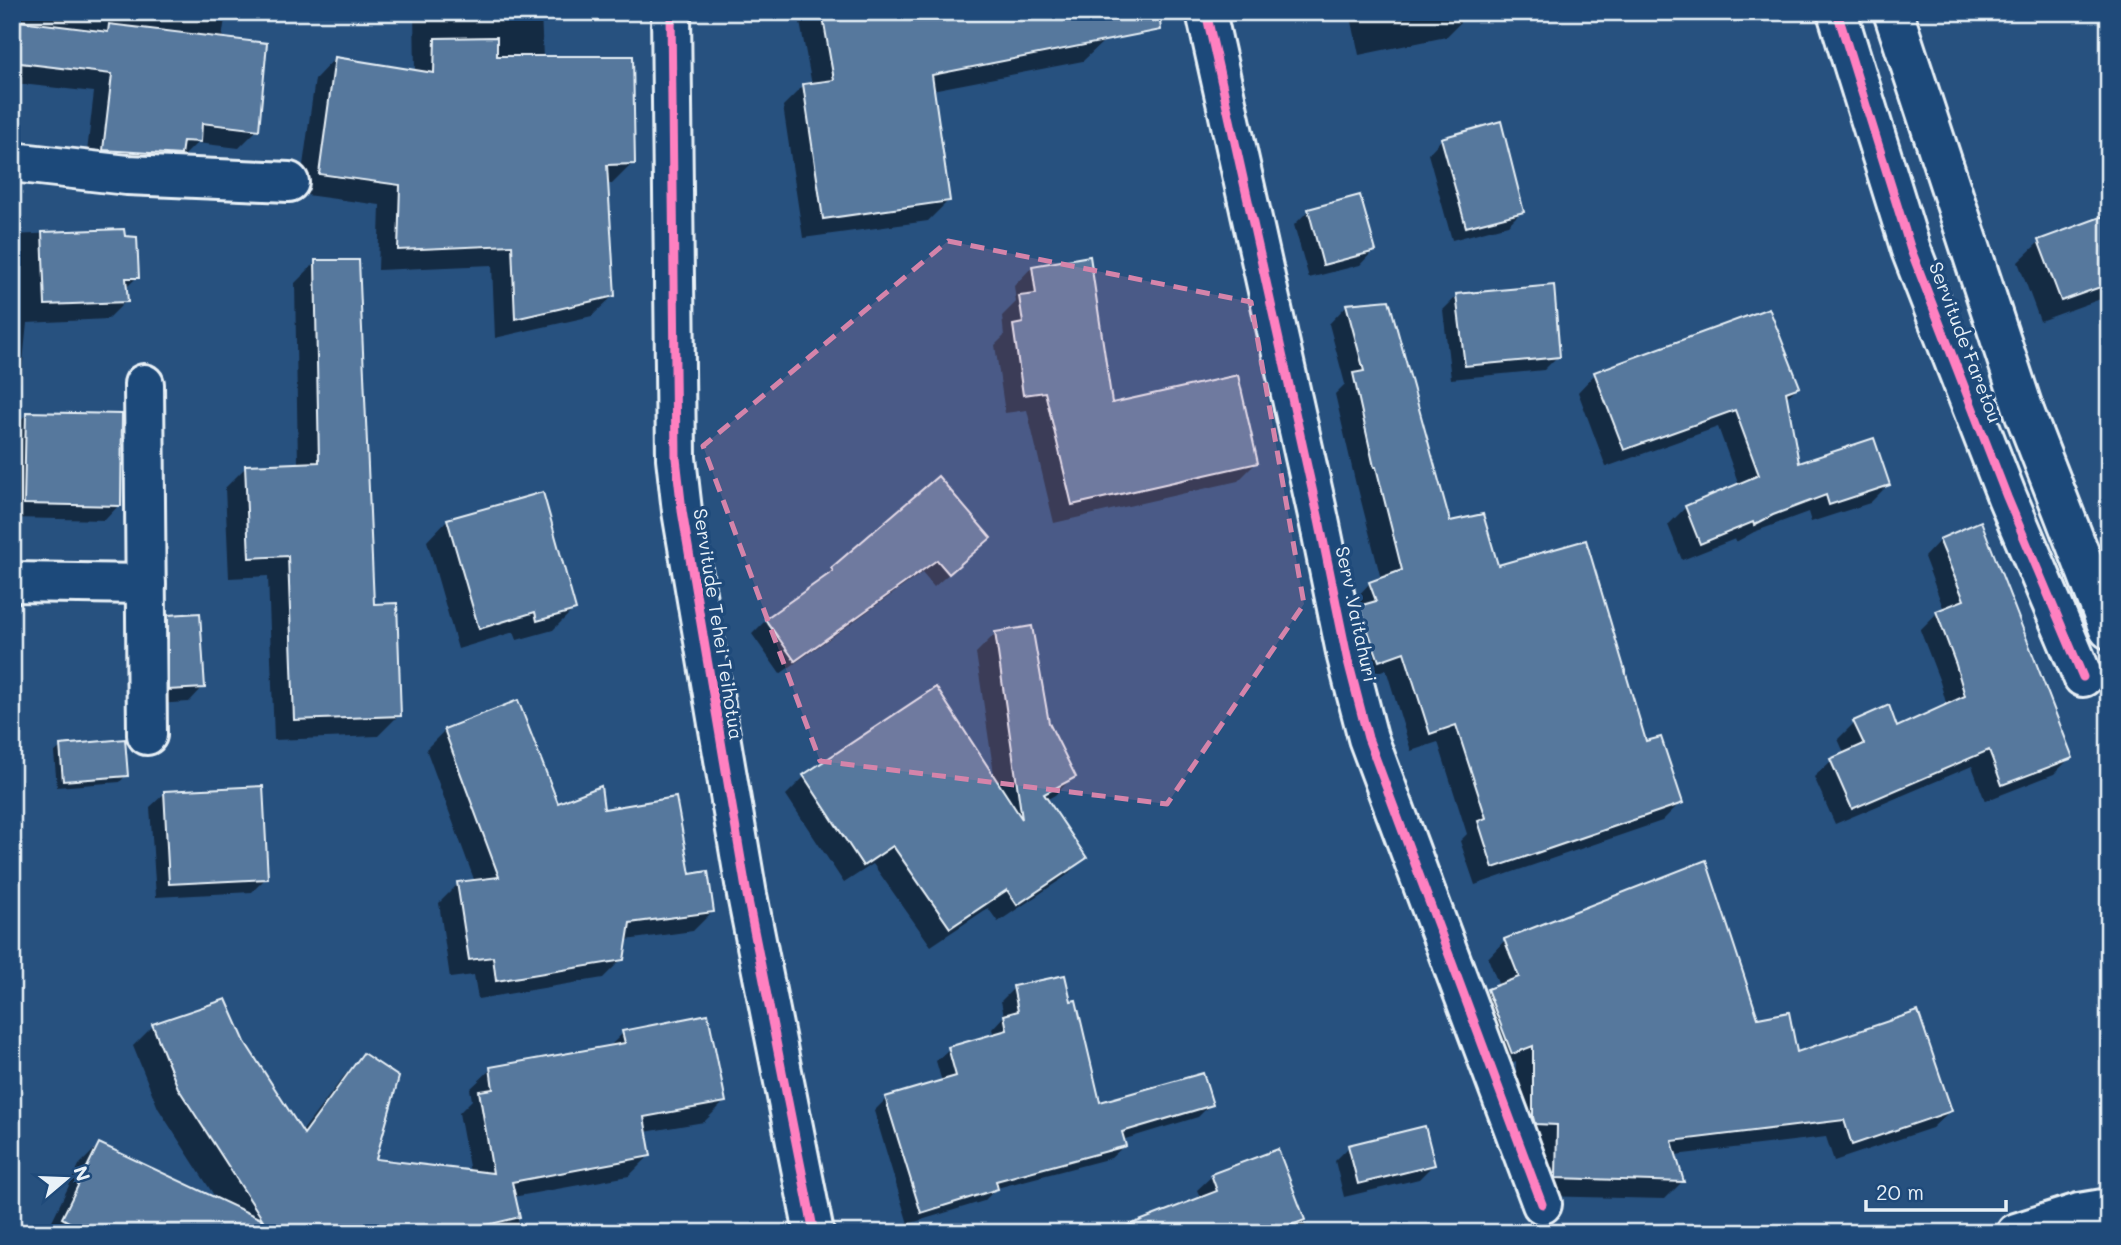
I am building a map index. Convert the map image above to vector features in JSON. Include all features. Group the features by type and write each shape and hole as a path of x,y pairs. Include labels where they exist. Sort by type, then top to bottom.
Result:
{"main road":[{"name":"Servitude Tehei Teihotua","path":"671,12 676,446 682,511 747,895 814,1233"},
{"name":"Serv .Vaitahuri","path":"1206,12 1347,657 1368,738 1542,1204"},
{"name":"Servitude Faretou","path":"1837,12 1911,250 2007,497 2083,677"},
{"name":"Servitude Faretou","path":"1893,12 2025,414 2109,629"},
{"path":"12,162 127,175 289,182"},
{"path":"144,384 147,735"},
{"path":"12,582 145,584"},
{"path":"2016,1233 2079,1213 2109,1208"}],"highlighted area":[{"path":"948,241 1251,302 1304,604 1167,804 820,761 703,446"}],"building":[{"path":"822,12 1159,12 1161,30 932,75 950,201 823,219 803,84 834,80"},
{"path":"12,20 108,32 109,24 267,43 259,130 202,123 201,142 183,141 181,155 103,150 112,74 12,62"},
{"path":"497,37 497,56 633,56 635,164 607,165 615,296 515,319 512,245 398,250 400,185 319,174 335,57 434,73 435,38"},
{"path":"1501,121 1524,212 1466,227 1441,138"},
{"path":"1360,195 1376,251 1323,265 1308,209"},
{"path":"2109,214 2109,284 2061,301 2038,240"},
{"path":"124,229 125,236 137,237 139,278 126,278 128,302 45,305 42,232"},
{"path":"1090,256 1112,403 1238,375 1258,463 1072,505 1045,392 1023,395 1013,325 1023,323 1019,296 1036,294 1032,266"},
{"path":"315,260 359,260 374,604 397,603 401,716 294,720 288,556 249,558 245,465 319,462"},
{"path":"1554,285 1560,357 1465,366 1456,294"},
{"path":"1389,300 1450,521 1483,514 1498,565 1586,540 1646,741 1661,737 1683,803 1493,868 1478,821 1486,818 1456,725 1430,734 1404,652 1379,661 1359,606 1376,601 1369,582 1402,570 1374,467 1353,373 1364,371 1346,304"},
{"path":"1769,308 1800,387 1786,392 1799,463 1874,438 1890,485 1829,505 1826,495 1700,544 1685,506 1759,475 1735,410 1624,450 1594,372"},
{"path":"26,412 122,414 121,506 24,504"},
{"path":"938,476 991,538 949,574 937,560 795,661 765,619 833,571 831,568"},
{"path":"543,492 576,610 537,621 535,612 479,629 447,519"},
{"path":"1981,521 2073,758 2002,785 1989,750 1852,809 1830,759 1864,744 1853,721 1889,705 1897,727 1965,696 1936,611 1964,600 1939,539"},
{"path":"200,613 205,688 168,690 168,615"},
{"path":"1032,626 1049,723 1076,777 1044,794 1087,858 1017,905 1007,890 950,928 893,846 863,866 803,775 936,687 1022,819 995,632"},
{"path":"518,700 558,803 601,786 604,809 676,797 690,874 708,871 714,912 630,923 624,960 496,981 493,957 469,960 457,882 499,877 444,729"},
{"path":"125,739 128,776 63,781 60,745"},
{"path":"263,786 268,879 169,884 164,791"},
{"path":"1706,860 1758,1018 1789,1012 1797,1052 1918,1011 1952,1111 1852,1145 1844,1120 1672,1141 1684,1182 1556,1178 1557,1125 1535,1124 1533,1117 1533,1046 1512,1054 1487,989 1519,977 1504,939"},
{"path":"1065,975 1071,1001 1076,1000 1100,1102 1203,1073 1213,1105 1122,1132 1126,1146 996,1181 998,1189 921,1213 885,1097 956,1076 948,1047 1007,1030 1004,1015 1018,1011 1013,986"},
{"path":"226,999 245,1042 304,1134 363,1053 399,1077 376,1159 493,1173 479,1091 493,1089 490,1067 625,1043 622,1031 708,1014 726,1102 644,1117 651,1156 512,1182 520,1217 454,1233 89,1233 62,1218 99,1143 263,1220 178,1088 152,1024"},
{"path":"1425,1126 1435,1165 1358,1184 1348,1145"},
{"path":"1278,1149 1305,1220 1271,1233 1116,1233 1116,1230 1217,1191 1211,1174"}],"cycle path":[{"path":"671,12 676,458 682,511 747,895 814,1233"},
{"path":"1206,12 1347,657 1368,738 1542,1204"},
{"path":"1837,12 1911,250 2007,497 2083,677"}]}
